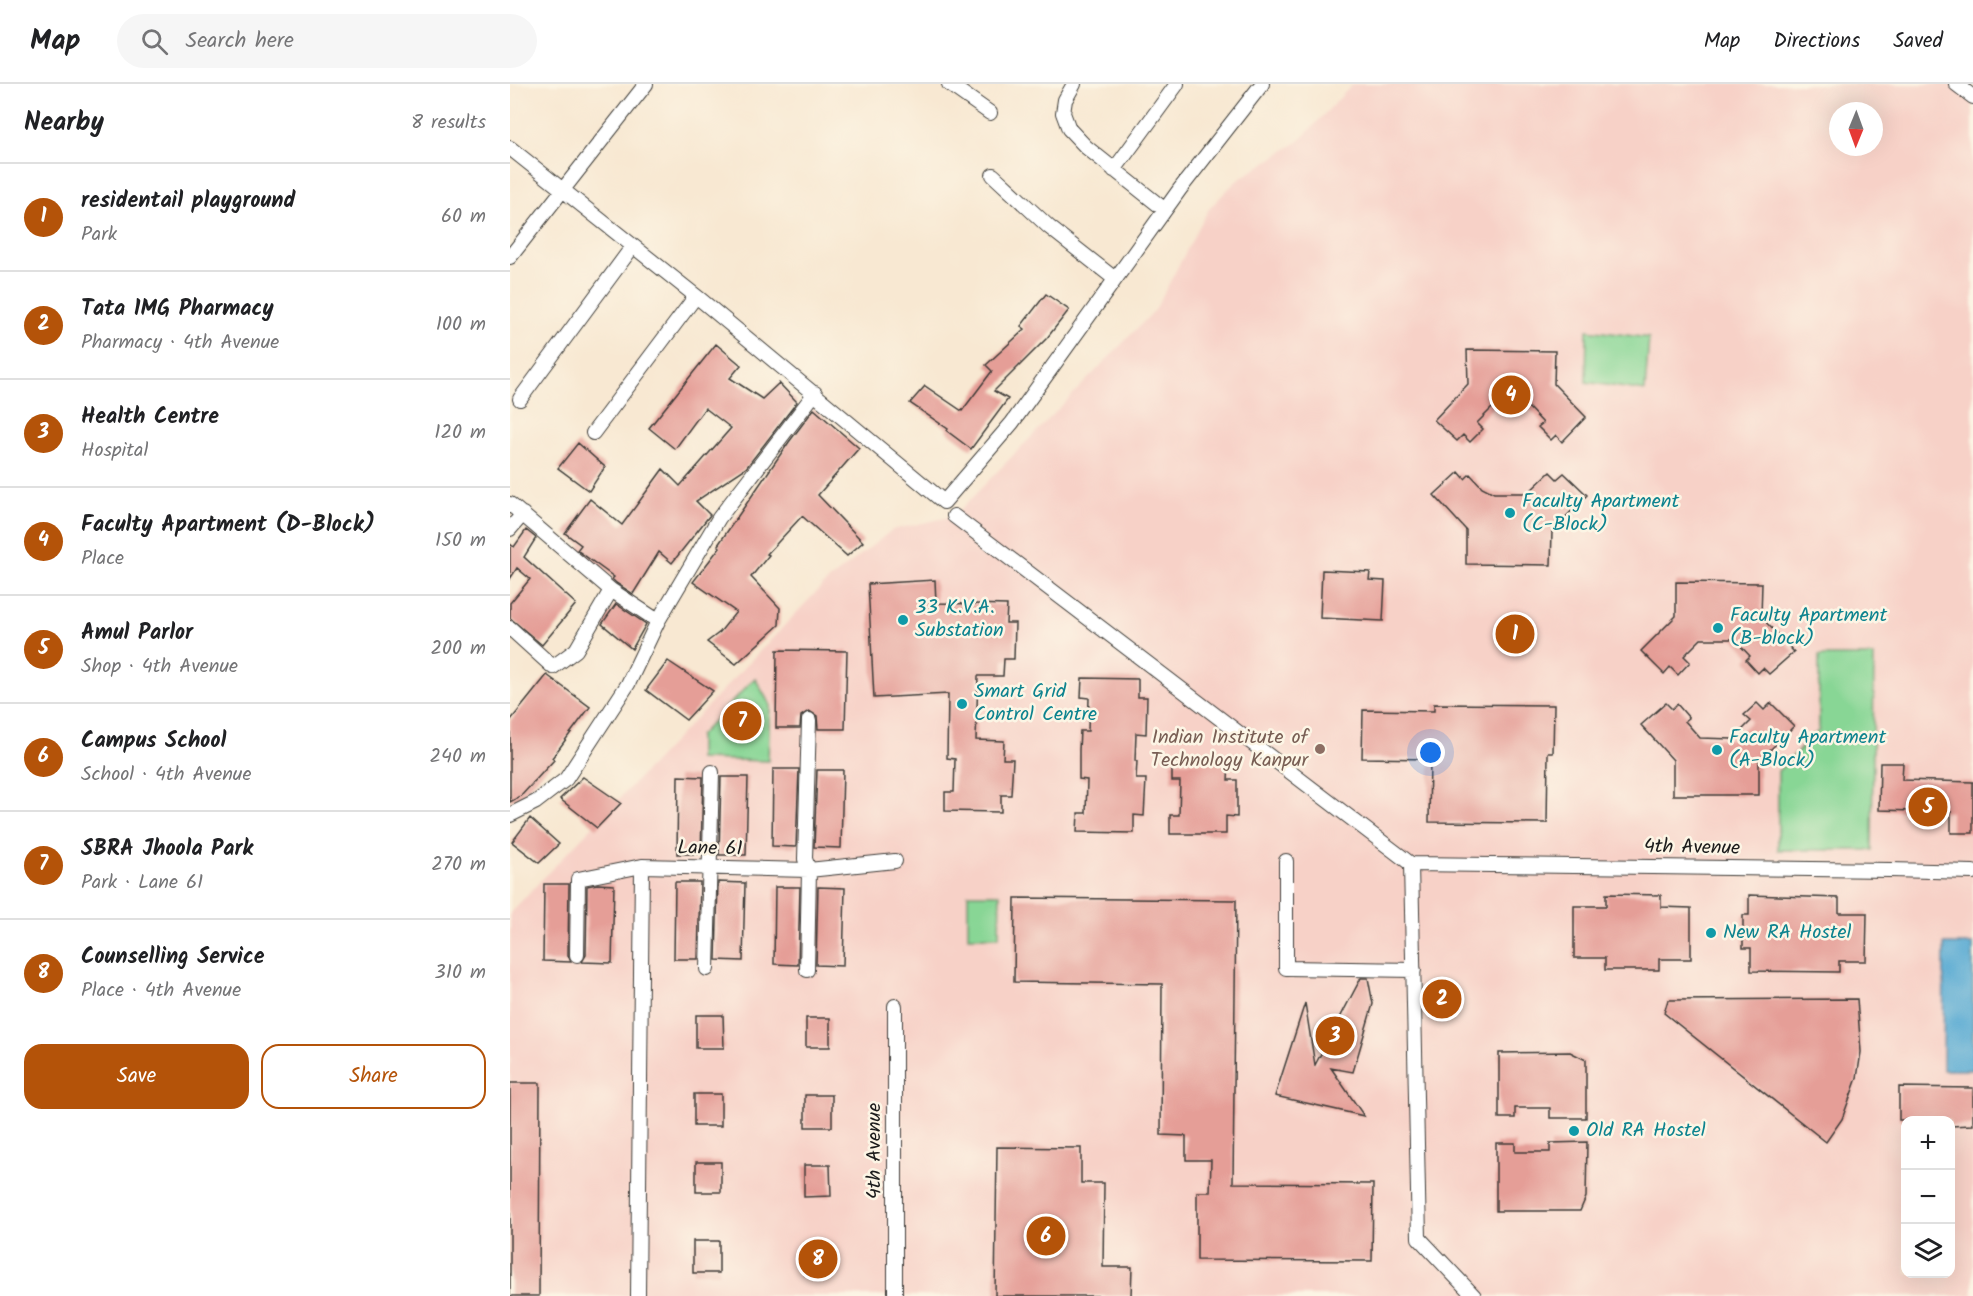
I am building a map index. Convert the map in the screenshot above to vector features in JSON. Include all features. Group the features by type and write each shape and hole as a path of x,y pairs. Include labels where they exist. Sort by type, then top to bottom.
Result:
{"street":[{"path":"510,257 646,84"},
{"path":"949,84 990,113"},
{"path":"1074,84 1065,100 1063,113 1069,129 1086,147 1165,210"},
{"path":"1114,170 1177,84"},
{"path":"510,148 815,393 944,502 1012,423 1165,210 1262,84"},
{"path":"1956,84 1973,97"},
{"path":"993,175 1049,227 1115,279"},
{"path":"520,399 633,246"},
{"path":"594,433 696,296"},
{"path":"510,815 536,802 566,778 628,684 658,621 719,518 815,393"},
{"path":"510,504 611,590 658,621"},
{"path":"510,529 523,514"},
{"path":"954,516 1411,864 1419,1238 1474,1296"},
{"path":"510,628 553,667 576,650 611,590"},
{"path":"807,970 809,870 805,859 809,720"},
{"path":"707,969 712,772"},
{"name":"Lane 61","path":"577,955 578,879 642,866 809,870 895,861"},
{"path":"1286,861 1286,968 1414,970"},
{"name":"4th Avenue","path":"1411,864 1973,872"},
{"path":"638,1296 642,866"},
{"name":"4th Avenue","path":"895,1006 895,1296"}],"shaded area":[{"name":"Indian Institute of Technology Kanpur","path":"1353,84 1958,84 1973,95 1973,1296 510,1296 510,913 823,585 892,530 954,516 1155,310 1208,210 1235,182 1299,141"}],"green space":[{"path":"1587,330 1649,338 1645,391 1586,382"},
{"path":"1819,656 1874,656 1872,850 1778,850 1778,771 1819,730"},
{"path":"755,678 770,705 768,761 699,759 699,736"},
{"path":"968,894 1000,894 999,937 968,937"}],"water":[{"path":"1944,944 1973,944 1973,1070 1943,1070"}],"building":[{"path":"1046,294 1069,310 1047,338 994,391 1008,399 971,449 947,431 948,429 910,403 925,386 962,411 992,371 986,365 1025,329 1021,326"},
{"path":"716,344 741,365 730,378 762,399 779,383 797,402 746,468 696,501 710,515 672,563 659,552 633,594 616,583 612,579 614,577 577,550 581,545 565,533 590,499 622,525 663,469 680,486 731,428 705,408 675,449 649,428"},
{"path":"1467,350 1555,351 1554,384 1586,417 1562,442 1556,435 1551,440 1538,427 1543,423 1527,406 1494,406 1477,423 1483,429 1470,442 1463,435 1457,441 1434,420 1468,384"},
{"path":"814,409 859,448 818,495 863,542 847,556 802,516 767,554 769,555 751,577 780,608 779,625 736,664 707,642 720,632 736,612 693,582 720,547 718,545"},
{"path":"578,443 605,467 589,491 558,468"},
{"name":"Faculty Apartment (C-Block)","path":"1459,472 1465,479 1470,474 1482,487 1494,493 1528,493 1550,472 1557,479 1564,473 1587,495 1552,531 1551,565 1466,564 1466,530 1434,495"},
{"path":"526,530 536,538 524,557 576,604 542,645 510,618 510,603 530,579 517,568 510,579 510,544 514,547"},
{"path":"1322,570 1370,572 1369,580 1385,581 1383,621 1320,618"},
{"path":"935,580 936,603 1007,605 1006,623 1015,623 1014,659 1004,659 1003,676 978,676 976,740 1004,741 1003,759 1013,759 1011,795 1001,795 1001,812 945,811 945,792 954,792 955,759 947,758 948,694 874,698 868,584"},
{"name":"Faculty Apartment (B-block)","path":"1676,582 1762,583 1761,617 1794,652 1769,674 1763,668 1758,673 1746,660 1750,656 1734,639 1701,639 1684,656 1690,662 1678,675 1670,667 1664,674 1641,651 1676,616"},
{"path":"616,604 646,624 632,649 602,624"},
{"path":"777,650 847,651 845,729 818,729 817,716 809,711 801,716 800,728 776,728"},
{"path":"668,661 713,691 686,720 646,690"},
{"path":"547,675 590,707 552,758 554,760 521,796 510,802 510,721"},
{"path":"1082,678 1138,679 1138,697 1147,697 1146,734 1136,733 1135,761 1137,761 1136,779 1146,779 1144,816 1134,815 1134,833 1077,832 1078,813 1086,813 1087,780 1079,779 1079,750 1080,731 1088,731 1089,698 1081,697"},
{"name":"Faculty Apartment (A-Block)","path":"1666,703 1672,709 1677,704 1689,718 1685,721 1700,738 1733,739 1751,721 1744,715 1757,703 1764,710 1771,703 1794,726 1759,761 1759,795 1673,795 1673,760 1641,725"},
{"path":"1434,704 1554,705 1553,753 1548,753 1547,823 1429,822 1430,759 1362,758 1363,710 1434,711"},
{"path":"1172,762 1229,762 1228,780 1237,780 1237,817 1226,816 1226,834 1170,834 1170,815 1179,815 1180,781 1172,781"},
{"path":"1880,763 1903,763 1902,780 1973,782 1973,833 1951,833 1951,812 1879,810"},
{"path":"773,769 799,769 796,847 772,846"},
{"path":"817,770 843,770 841,848 814,847"},
{"path":"678,776 703,777 701,854 677,854"},
{"path":"583,777 621,803 597,828 560,799"},
{"path":"721,777 748,777 746,855 719,855"},
{"path":"530,818 559,844 539,863 512,842"},
{"path":"675,882 700,882 698,959 674,959"},
{"path":"718,882 745,883 743,961 716,960"},
{"path":"544,884 569,884 568,955 571,962 543,961"},
{"path":"614,885 612,963 582,962 586,955 587,886"},
{"path":"775,887 800,887 798,965 774,964"},
{"path":"818,887 845,888 843,966 816,965"},
{"path":"1606,894 1661,895 1661,907 1691,908 1691,959 1659,959 1659,970 1605,970 1605,958 1574,958 1574,906 1606,906"},
{"path":"1749,895 1839,898 1839,913 1867,913 1866,961 1839,961 1839,972 1751,971 1751,948 1743,948 1743,915 1749,915"},
{"path":"1015,898 1236,900 1233,1183 1373,1184 1372,1261 1197,1260 1197,1192 1210,1192 1211,1160 1186,1160 1186,1136 1161,1135 1162,984 1014,982"},
{"path":"1361,978 1368,978 1373,1004 1353,1072 1331,1068 1364,1116 1275,1096 1305,1003 1315,1065"},
{"path":"1857,999 1861,1052 1857,1078 1842,1119 1826,1142 1664,1013 1668,1000"},
{"path":"696,1015 723,1015 724,1048 696,1048"},
{"path":"806,1018 830,1018 830,1047 806,1047"},
{"path":"1570,1052 1586,1060 1586,1118 1550,1118 1550,1108 1515,1108 1515,1118 1499,1118 1499,1053"},
{"path":"510,1083 540,1083 539,1296 510,1296"},
{"path":"1899,1087 1973,1088 1973,1125 1955,1126 1955,1116 1901,1116 1899,1120"},
{"path":"694,1094 721,1094 721,1126 694,1126"},
{"path":"805,1095 832,1095 832,1127 805,1127"},
{"path":"1587,1142 1586,1197 1580,1211 1496,1211 1496,1143 1515,1143 1515,1152 1550,1152 1550,1143"},
{"path":"997,1147 1081,1148 1081,1183 1104,1183 1103,1267 1132,1267 1131,1296 995,1296"},
{"path":"696,1162 721,1162 721,1192 696,1192"},
{"path":"804,1165 830,1165 831,1196 804,1197"},
{"path":"693,1241 719,1241 719,1273 693,1273"},
{"path":"805,1243 831,1243 832,1275 805,1275"}],"place":[{"name":"Faculty Apartment (D-Block)","path":"1511,395"},
{"name":"Faculty Apartment (C-Block)","path":"1510,513"},
{"name":"33 K.V.A. Substation","path":"903,620"},
{"name":"Faculty Apartment (B-block)","path":"1718,628"},
{"name":"residentail playground","path":"1515,634"},
{"name":"Smart Grid Control Centre","path":"962,704"},
{"name":"SBRA Jhoola Park","path":"742,721"},
{"name":"Indian Institute of Technology Kanpur","path":"1320,749"},
{"name":"Faculty Apartment (A-Block)","path":"1717,750"},
{"name":"Amul Parlor","path":"1928,807"},
{"name":"New RA Hostel","path":"1711,933"},
{"name":"Tata 1MG Pharmacy","path":"1442,999"},
{"name":"Health Centre","path":"1335,1036"},
{"name":"Old RA Hostel","path":"1574,1131"},
{"name":"Campus School","path":"1046,1236"},
{"name":"Counselling Service","path":"818,1259"}]}
